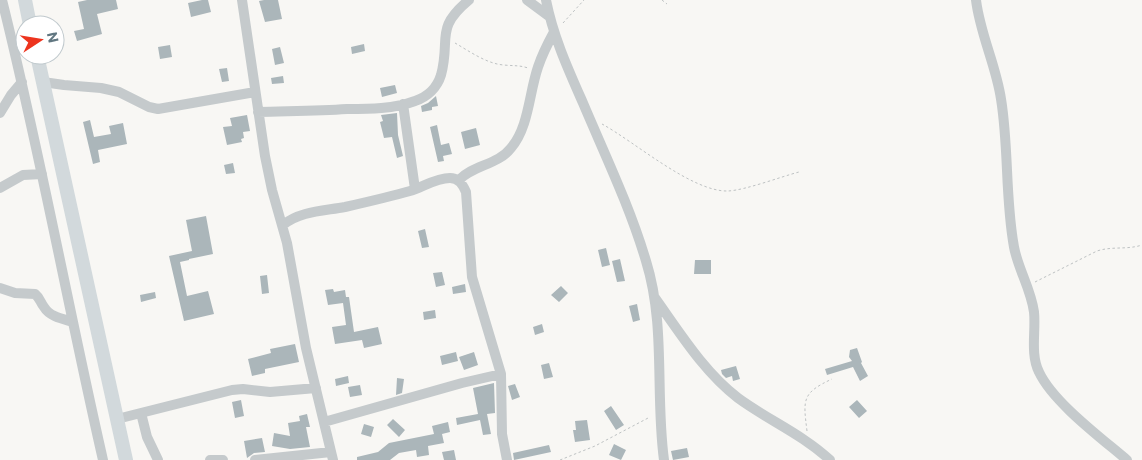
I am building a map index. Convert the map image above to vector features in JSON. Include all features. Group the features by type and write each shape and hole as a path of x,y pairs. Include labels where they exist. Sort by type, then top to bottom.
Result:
{"street":[{"path":"2,0 22,82 103,460"},
{"path":"25,0 28,15"},
{"path":"242,0 265,156 272,190 283,225 306,348 332,456 255,460"},
{"path":"258,112 368,109 402,104 424,96 437,85 441,76 445,35 450,18 469,0"},
{"path":"527,0 550,17"},
{"path":"546,0 562,55 629,210 646,259 655,297 664,460"},
{"path":"976,0 978,16 996,75 1001,100 1014,248 1028,285 1034,311 1035,357 1038,370 1052,393 1127,460"},
{"path":"459,180 496,160 512,148 526,116 537,71 554,32"},
{"path":"39,65 126,460"},
{"path":"0,113 22,82"},
{"path":"42,82 101,88 119,92 149,107 158,109 255,92"},
{"path":"402,104 415,189"},
{"path":"0,188 23,176 42,174"},
{"path":"283,225 294,217 344,207 415,189 438,180 450,178 459,180 464,185 472,278 501,374 502,434 507,460"},
{"path":"0,288 15,293 35,294 46,310 52,315 73,322"},
{"path":"655,297 681,334 722,383 738,398 808,442 830,460"},
{"path":"324,422 462,383 501,374"},
{"path":"117,419 232,390 243,389 270,392 316,388"},
{"path":"141,412 147,437 158,460"},
{"path":"210,460 222,460"}],"path":[{"path":"554,32 584,0"},
{"path":"662,0 667,4"},
{"path":"445,35 462,47 491,61 504,65 522,66 537,71"},
{"path":"589,117 696,184 714,190 730,191 799,172"},
{"path":"1028,285 1105,248 1132,248 1142,245"},
{"path":"808,442 805,406 807,396 810,390 832,379"},
{"path":"560,460 609,439 660,411"}],"building":[{"path":"87,0 116,0 118,9 97,14 102,34 77,41 74,31 84,29 78,2"},
{"path":"208,0 211,12 191,17 188,3"},
{"path":"278,0 282,19 265,22 259,1"},
{"path":"364,44 365,51 352,54 351,47"},
{"path":"170,45 172,57 160,59 158,47"},
{"path":"280,47 284,63 275,65 272,49"},
{"path":"227,68 229,81 222,82 219,69"},
{"path":"283,76 284,83 272,84 271,78"},
{"path":"395,85 397,93 382,97 380,88"},
{"path":"436,96 438,106 432,107 432,110 422,112 421,106"},
{"path":"397,113 398,135 403,156 397,158 392,137 384,138 380,122 383,121 381,115"},
{"path":"247,115 250,131 243,132 244,138 241,139 242,142 227,145 223,127 232,126 230,118"},
{"path":"90,120 94,137 111,134 109,126 123,123 127,144 98,150 100,162 93,164 83,122"},
{"path":"437,125 441,145 449,143 452,154 443,156 444,161 438,162 430,127"},
{"path":"476,128 480,145 465,149 461,132"},
{"path":"233,163 235,173 226,174 224,165"},
{"path":"206,216 213,254 180,262 187,296 208,291 214,314 184,321 169,256 192,251 186,220"},
{"path":"425,229 429,247 422,248 418,231"},
{"path":"606,248 610,265 602,267 598,250"},
{"path":"620,259 625,281 617,282 612,261"},
{"path":"695,260 711,260 711,274 694,274"},
{"path":"442,272 445,285 436,287 433,273"},
{"path":"267,275 269,293 262,294 260,276"},
{"path":"465,284 466,292 453,294 452,287"},
{"path":"561,286 568,293 559,302 551,295"},
{"path":"333,289 334,292 345,290 346,297 349,297 354,332 378,327 382,344 364,348 362,340 335,344 332,327 346,325 343,303 328,305 325,290"},
{"path":"155,292 156,298 141,302 140,295"},
{"path":"637,304 640,320 633,322 629,306"},
{"path":"435,310 436,318 424,320 423,312"},
{"path":"542,324 544,332 535,335 533,327"},
{"path":"295,344 299,362 265,369 265,373 252,376 248,359 271,353 270,349"},
{"path":"857,348 861,363 868,376 860,381 853,367 827,375 825,369 852,361 849,357 850,350"},
{"path":"456,352 458,361 442,365 440,356"},
{"path":"474,352 478,365 464,370 459,357"},
{"path":"549,363 553,377 544,379 541,365"},
{"path":"736,366 740,379 733,381 732,376 726,378 722,374 721,370"},
{"path":"348,376 349,383 336,386 335,379"},
{"path":"397,378 404,379 402,393 396,395"},
{"path":"494,383 495,413 487,414 491,434 483,435 480,420 457,425 456,418 478,414 473,388"},
{"path":"515,384 520,397 512,400 508,386"},
{"path":"360,385 362,395 350,397 348,387"},
{"path":"241,400 244,416 235,418 232,402"},
{"path":"857,400 867,411 859,418 849,407"},
{"path":"611,406 624,425 616,430 604,411"},
{"path":"307,414 310,427 306,427 310,447 290,449 272,446 274,433 290,436 288,423 300,421 299,416"},
{"path":"393,419 405,430 399,437 387,425"},
{"path":"587,420 590,440 575,442 573,430 576,430 575,421"},
{"path":"448,422 450,432 442,434 444,443 428,446 429,455 417,457 416,450 399,453 390,460 357,460 357,457 378,452 389,443 434,434 432,426"},
{"path":"364,424 374,427 371,437 361,434"},
{"path":"262,438 265,452 254,453 247,458 244,441"},
{"path":"614,444 626,450 621,460 609,455"},
{"path":"549,445 551,452 514,460 513,453"},
{"path":"687,448 689,457 673,460 671,451"},
{"path":"454,450 456,460 444,460 442,452"}]}
